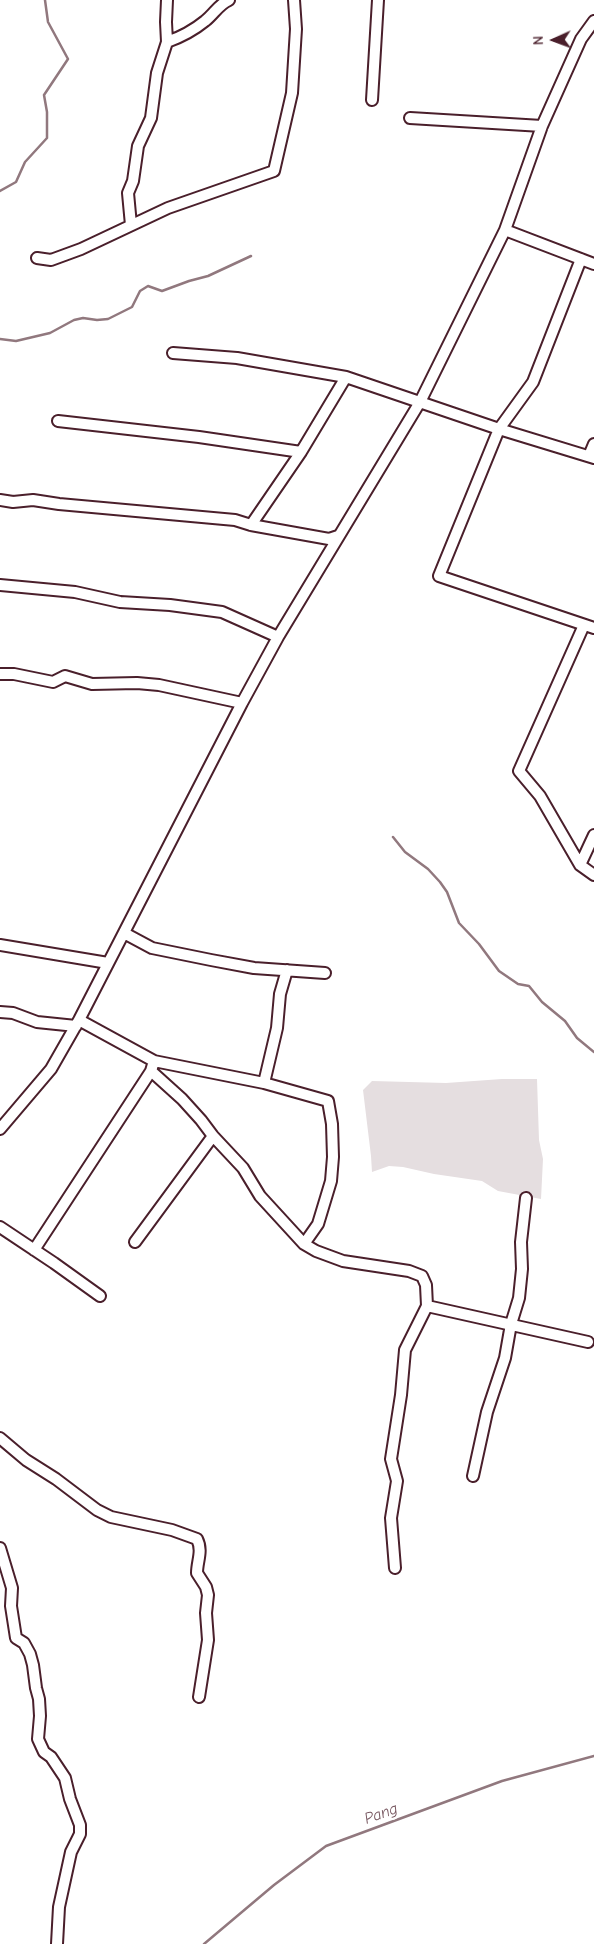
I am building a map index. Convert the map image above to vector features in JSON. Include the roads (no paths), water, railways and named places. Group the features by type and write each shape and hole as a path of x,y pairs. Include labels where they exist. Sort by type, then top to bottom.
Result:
{"street":[{"path":"131,225 128,193 133,181 138,146 150,118 157,73 167,42 168,0"},
{"path":"167,42 185,35 206,20 223,2 229,0"},
{"path":"37,258 51,260 81,249 168,208 274,171 292,94 296,29 294,0"},
{"path":"372,100 378,0"},
{"path":"0,1129 51,1069 77,1023 278,637 420,402 505,230 542,126 581,39 594,21"},
{"path":"410,118 542,126"},
{"path":"505,230 594,264"},
{"path":"581,259 534,382 499,429 439,576 589,626 519,771 540,796 580,865 594,875"},
{"path":"173,353 237,358 346,376 499,429 592,457 594,444"},
{"path":"251,525 301,452 346,376"},
{"path":"58,422 164,432 301,452"},
{"path":"0,500 13,502 32,500 235,520 251,525 329,539 338,536"},
{"path":"0,585 75,592 120,602 170,605 222,612 278,637"},
{"path":"0,674 14,674 53,682 65,676 92,684 136,683 158,685 242,703"},
{"path":"580,865 594,835"},
{"path":"124,933 152,948 254,968 325,973"},
{"path":"0,945 108,963"},
{"path":"264,1084 277,1028 280,994 287,970"},
{"path":"0,1012 13,1013 37,1022 77,1023 153,1066 213,1136 244,1168 260,1196 304,1244 316,1251 343,1260 409,1271 422,1276 426,1285 427,1306 405,1350 401,1395 391,1459 396,1481 390,1518 395,1568"},
{"path":"153,1066 264,1084 328,1101 332,1124 333,1156 330,1181 318,1224 304,1244"},
{"path":"34,1250 153,1066"},
{"path":"135,1242 213,1136"},
{"path":"473,1476 519,1298 522,1269 521,1242 526,1198"},
{"path":"0,1227 100,1296"},
{"path":"427,1306 588,1342"},
{"path":"0,1438 26,1460 56,1479 97,1510 110,1517 172,1530 197,1539 200,1546 197,1573 206,1587 208,1595 206,1605 208,1640 199,1697"},
{"path":"0,1548 12,1588 11,1606 16,1638 24,1643 33,1665 39,1699 38,1739 44,1752 51,1758 65,1778 80,1826 80,1834 71,1852 60,1907 57,1944"}],"waterway":[{"path":"0,191 16,182 25,162 47,138 47,112 44,95 68,59 48,22 45,0"},
{"path":"0,339 16,341 50,333 74,320 83,318 108,319 132,307 140,291 148,286 162,291 208,276 251,256"},
{"path":"393,837 405,852 428,869 440,882 447,892 459,923 479,944 499,971 518,984 529,986 542,1002 565,1021 577,1038 594,1052"},
{"name":"Pang","path":"204,1944 274,1885 326,1846 502,1781 594,1756"}]}
